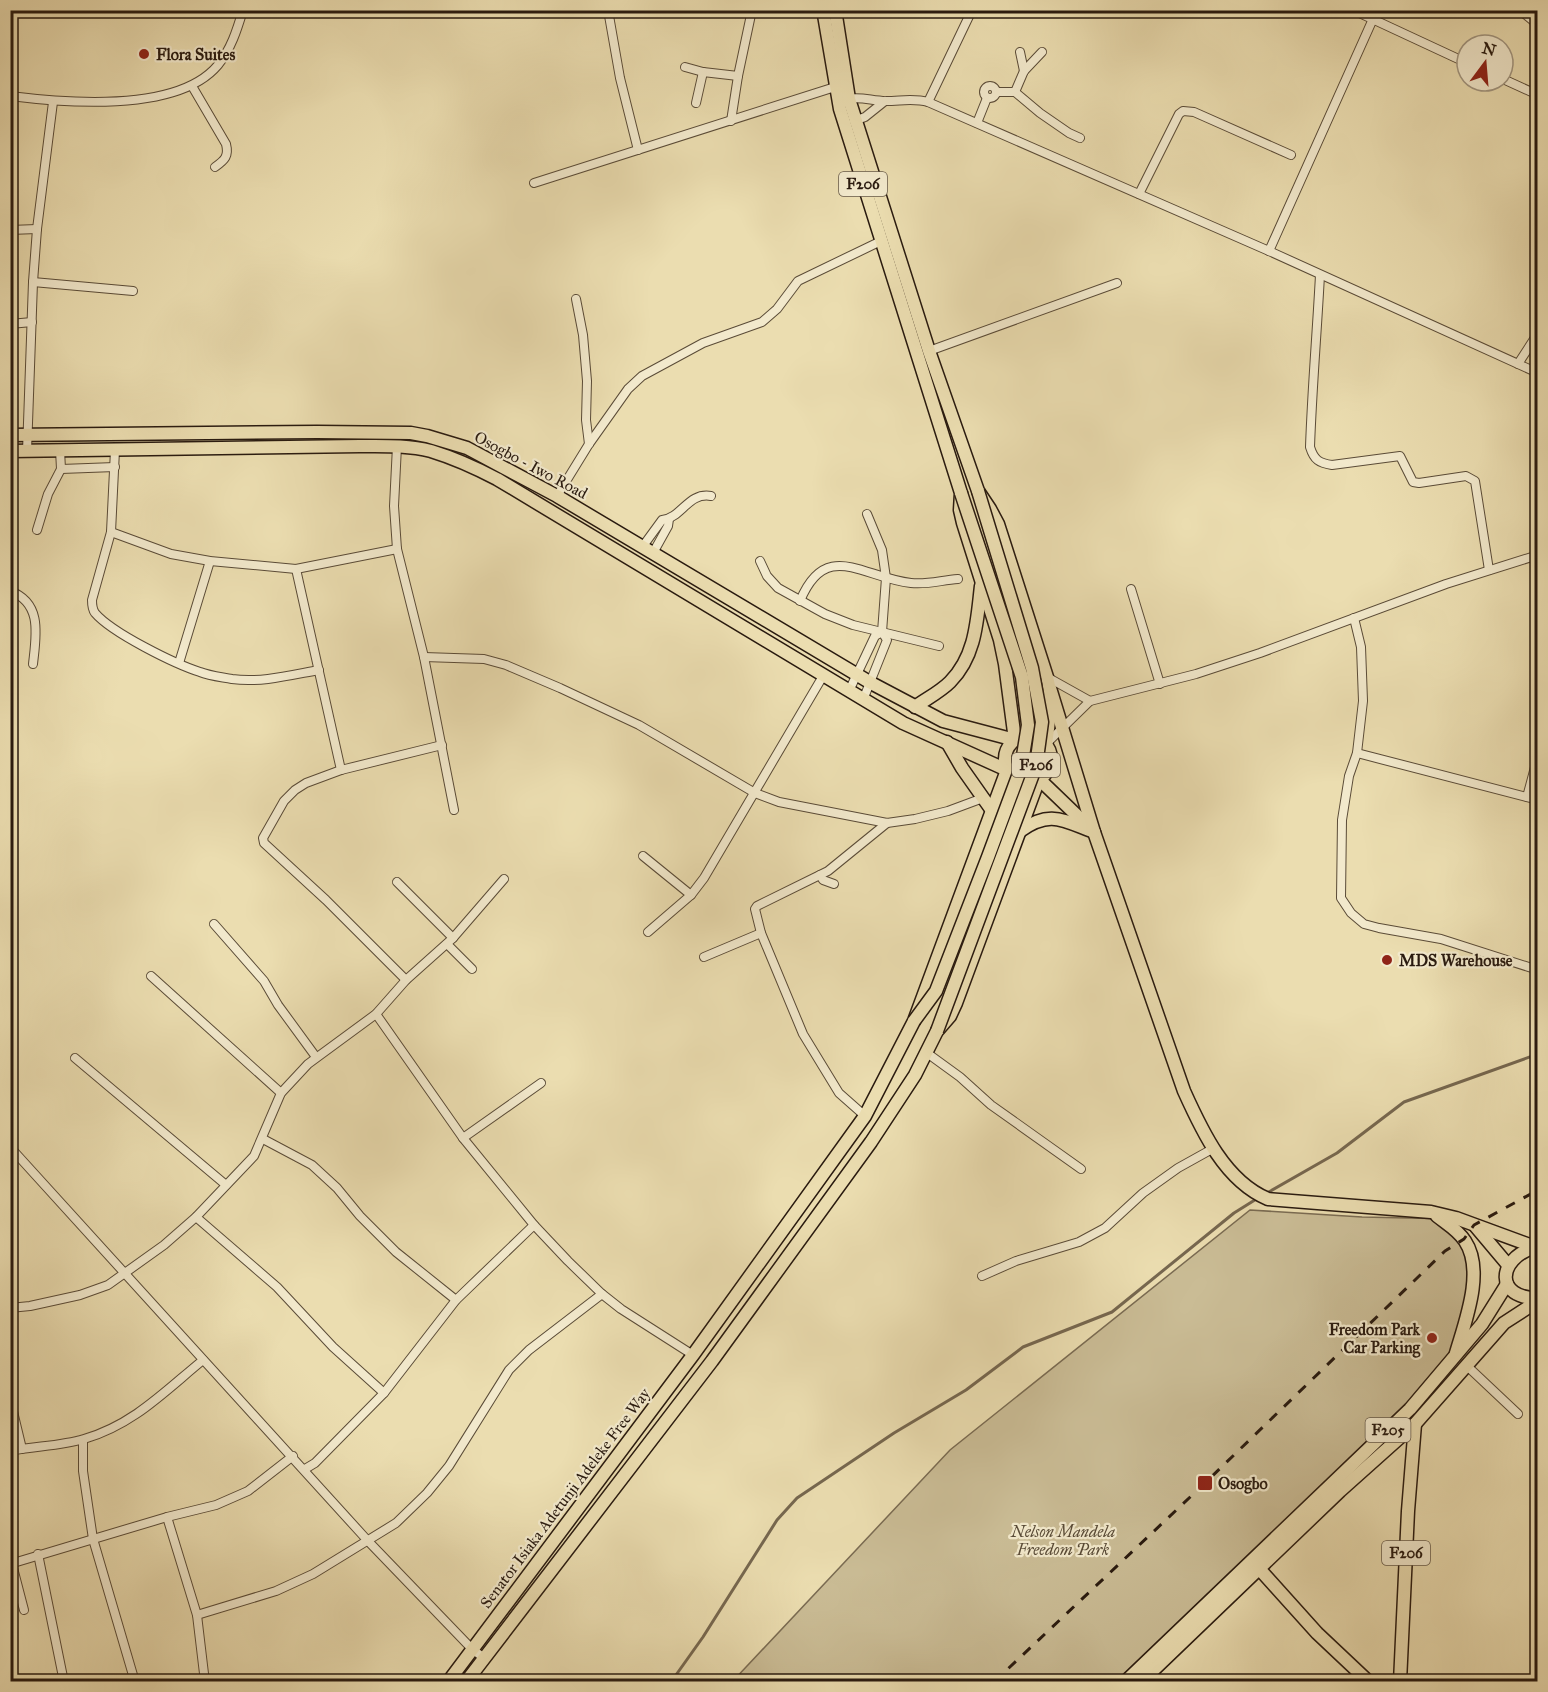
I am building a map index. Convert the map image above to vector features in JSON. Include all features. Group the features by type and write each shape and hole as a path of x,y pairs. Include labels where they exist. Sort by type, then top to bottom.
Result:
{"main road":[{"name":"F206","path":"825,10 835,87 844,101"},
{"name":"F206","path":"838,10 836,16 844,101 978,491 1032,668 1042,722 1036,766 937,1031"},
{"name":"F206","path":"851,122 881,241 1022,677 1028,725 1021,768 988,857 936,991 914,1021"},
{"name":"Osogbo - Iwo Road","path":"10,435 411,433 467,448 557,496 871,683 943,721 1015,740"},
{"name":"Osogbo - Iwo Road","path":"10,451 397,446 431,451 497,479 903,723 1007,770"},
{"path":"937,1031 950,1016 956,1003 1019,831 1040,779 1049,770 1051,763 1050,750 1046,744 1050,709 1048,682 998,524 978,491"},
{"path":"961,494 960,510 1000,640 1015,740"},
{"path":"915,706 949,683 969,655 975,637 981,582"},
{"name":"F206","path":"1048,682 1094,832 1184,1091 1214,1148 1246,1187 1254,1194 1268,1199 1431,1212 1456,1218 1536,1247"},
{"path":"1040,779 1021,782 1013,777 1007,770 1005,762 1005,753 1009,745 1015,740 1028,736 1070,752"},
{"path":"947,742 983,798 995,807"},
{"path":"914,1021 1007,770"},
{"path":"1040,779 1094,832"},
{"path":"995,807 1010,801 1016,803 1026,814"},
{"path":"1019,831 1034,822 1047,818 1063,820 1094,832"},
{"name":"Senator Isiaka Adetunji Adeleke Free Way","path":"448,1682 693,1355 865,1116 914,1021"},
{"name":"Senator Isiaka Adetunji Adeleke Free Way","path":"466,1682 711,1361 871,1142 927,1053 937,1031"},
{"path":"1431,1212 1459,1234 1471,1254 1473,1269 1471,1303 1460,1362"},
{"name":"F206","path":"1475,1226 1508,1265"},
{"path":"1508,1265 1522,1251 1536,1247"},
{"path":"769,1251 784,1261"},
{"name":"F205","path":"1255,1564 1415,1424 1460,1362 1507,1284 1508,1265"},
{"name":"F205","path":"1507,1284 1523,1297 1538,1299"},
{"name":"F205","path":"1141,1682 1410,1409 1504,1323 1538,1299"},
{"name":"F206","path":"1400,1682 1408,1511 1415,1424"},
{"path":"1125,1682 1255,1564 1317,1633 1369,1682"}],"street":[{"path":"10,96 53,102 93,103 134,99 192,86 218,65 228,51 243,10"},
{"path":"608,10 620,78 638,150"},
{"path":"731,121 752,10"},
{"path":"928,102 972,10"},
{"path":"1353,10 1455,58"},
{"path":"1269,251 1377,10"},
{"path":"1520,10 1538,25"},
{"path":"1020,52 1024,71"},
{"path":"1015,92 1024,71 1042,52"},
{"path":"685,67 702,72 738,76"},
{"path":"696,103 702,72"},
{"path":"1515,84 1538,94"},
{"path":"192,86 226,144 228,152 225,160 215,167"},
{"path":"534,183 835,87"},
{"path":"977,123 987,98 993,98 996,92 1015,92 1068,133 1080,138"},
{"path":"844,101 861,98 885,101 912,99 928,102 1269,251 1538,373"},
{"path":"851,122 865,117 885,101"},
{"path":"27,451 33,282 37,229 53,102"},
{"path":"1139,194 1179,114 1183,111 1194,112 1291,155"},
{"path":"10,230 37,229"},
{"path":"557,496 589,444 628,389 642,376 703,343 762,321 777,309 798,281 881,241"},
{"path":"1320,275 1318,330 1312,379 1310,447 1312,454 1317,461 1332,465 1400,456 1413,482 1471,477 1475,481 1489,570"},
{"path":"33,282 133,291"},
{"path":"929,351 1117,283"},
{"path":"576,299 587,373 586,420 589,444"},
{"path":"10,324 32,322"},
{"path":"1518,364 1538,333"},
{"path":"397,446 394,506 397,549 424,657 454,810"},
{"path":"37,530 48,494 62,469 60,450"},
{"path":"115,450 111,532 92,600 95,613 114,628 201,673 233,679 256,680 319,670"},
{"path":"62,469 115,467"},
{"path":"648,549 662,520 669,519 691,500 705,495 711,496"},
{"path":"863,699 887,640 882,632 886,578 882,550 867,514"},
{"path":"648,549 668,526 669,519"},
{"path":"111,532 171,554 210,561 296,569 397,549"},
{"path":"1046,744 1090,701 1160,684 1260,653 1489,570 1538,555"},
{"path":"179,663 210,561"},
{"path":"760,561 767,576 778,588 800,601 853,625 939,646"},
{"path":"800,601 806,585 817,573 831,566 851,567 911,583 958,579"},
{"path":"296,569 341,770"},
{"path":"1131,589 1160,684"},
{"path":"10,591 21,595 29,602 32,609 37,629 33,664"},
{"path":"1354,618 1361,647 1363,701 1357,753 1349,776 1342,820 1341,898 1351,913 1364,924 1440,939 1538,970"},
{"path":"849,691 874,636 882,632"},
{"path":"424,657 484,659 506,665 639,725 754,793 779,802 887,823 926,816 983,798"},
{"path":"648,932 691,894 704,878 823,676"},
{"path":"1048,682 1090,701"},
{"path":"406,980 326,900 264,843 264,834 284,801 295,790 319,777 442,745"},
{"path":"1357,753 1538,800"},
{"path":"1527,797 1538,756"},
{"path":"865,1116 839,1093 803,1034 761,933 755,912 757,906 828,871 887,823"},
{"path":"643,856 691,894"},
{"path":"820,875 823,880 834,884 828,871"},
{"path":"10,1308 80,1295 108,1285 164,1245 196,1216 254,1156 280,1093 316,1058 376,1014 406,980 453,938 504,879"},
{"path":"397,882 453,938"},
{"path":"214,924 264,981 278,1005 316,1058"},
{"path":"704,957 761,933"},
{"path":"447,944 472,969"},
{"path":"151,976 280,1093"},
{"path":"376,1014 463,1138 534,1225 602,1294 621,1309 693,1355"},
{"path":"927,1053 960,1077 991,1105 1081,1169"},
{"path":"75,1058 226,1185"},
{"path":"463,1138 541,1083"},
{"path":"263,1138 312,1165 337,1188 360,1216 396,1252 456,1300"},
{"path":"10,1147 368,1541 472,1649 484,1658"},
{"path":"982,1276 1016,1261 1079,1242 1105,1228 1143,1193 1169,1174 1214,1148"},
{"path":"196,1216 277,1287 333,1347 384,1393"},
{"path":"305,1469 315,1463 384,1393 456,1300 534,1225"},
{"path":"197,1615 276,1591 313,1574 396,1523 428,1493 449,1466 500,1382 519,1359 602,1294"},
{"path":"10,1451 83,1440 103,1433 148,1408 203,1360"},
{"path":"1460,1362 1518,1414"},
{"path":"10,1399 22,1449"},
{"path":"83,1440 83,1471 93,1539 135,1682"},
{"path":"24,1610 11,1564 38,1554 216,1505 248,1491 293,1456"},
{"path":"167,1517 197,1615 205,1682"},
{"path":"38,1554 64,1682"}],"green space":[{"name":"Nelson Mandela Freedom Park","path":"1250,1210 1362,1217 1454,1219 1473,1245 1470,1303 1450,1361 1121,1681 732,1682 950,1450"}],"waterway":[{"path":"1267,1193 1337,1153 1404,1102 1538,1054"},
{"path":"671,1682 703,1637 777,1520 797,1498 894,1433 966,1390 1023,1347 1112,1312 1234,1213 1258,1198"}],"railway":[{"path":"994,1682 1205,1483 1445,1251 1464,1239 1474,1225 1538,1190"}],"place":[{"name":"Flora Suites","path":"144,54"},
{"name":"MDS Warehouse","path":"1387,960"},
{"name":"Freedom Park Car Parking","path":"1432,1338"},
{"name":"Osogbo","path":"1205,1483"}]}
